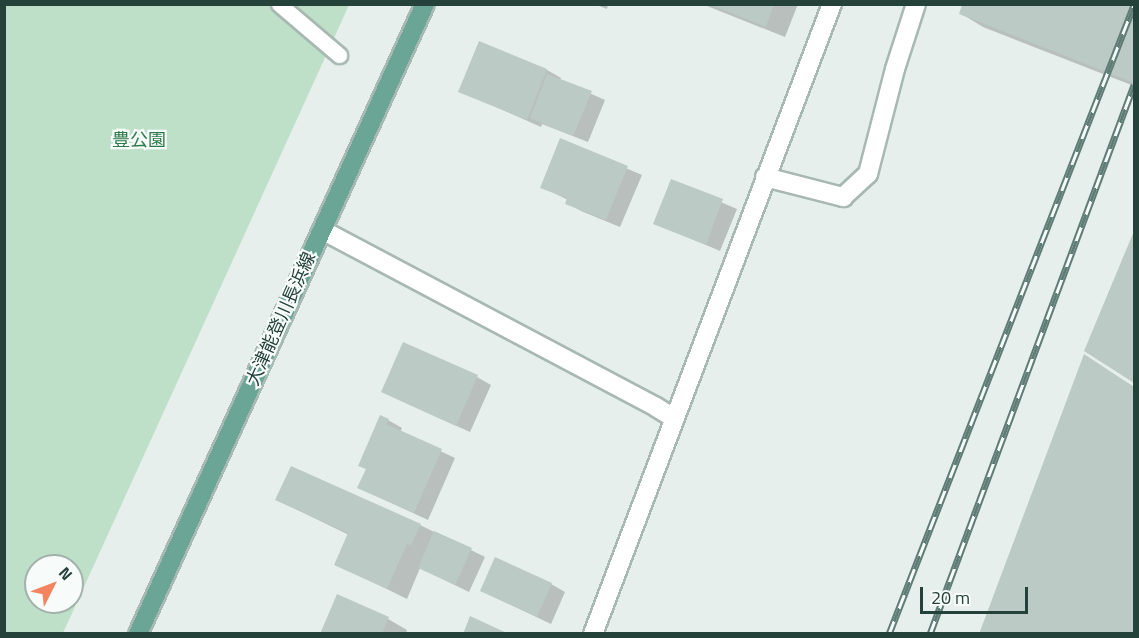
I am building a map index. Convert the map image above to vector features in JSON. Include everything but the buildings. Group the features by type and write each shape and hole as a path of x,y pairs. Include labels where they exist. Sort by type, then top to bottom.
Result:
{"main road":[{"name":"大津能登川長浜線","path":"138,633 425,4"}],"street":[{"path":"593,633 832,4"},
{"path":"765,177 843,197 868,174 895,69 915,4"},
{"path":"322,230 675,419"}],"lane":[{"path":"279,4 339,55"}],"green space":[{"name":"豊公園","path":"4,5 349,5 84,587 84,554 24,554 24,614 72,614 63,633 5,633"}],"railway":[{"path":"889,634 1134,5"},
{"path":"930,634 1134,85"}]}
